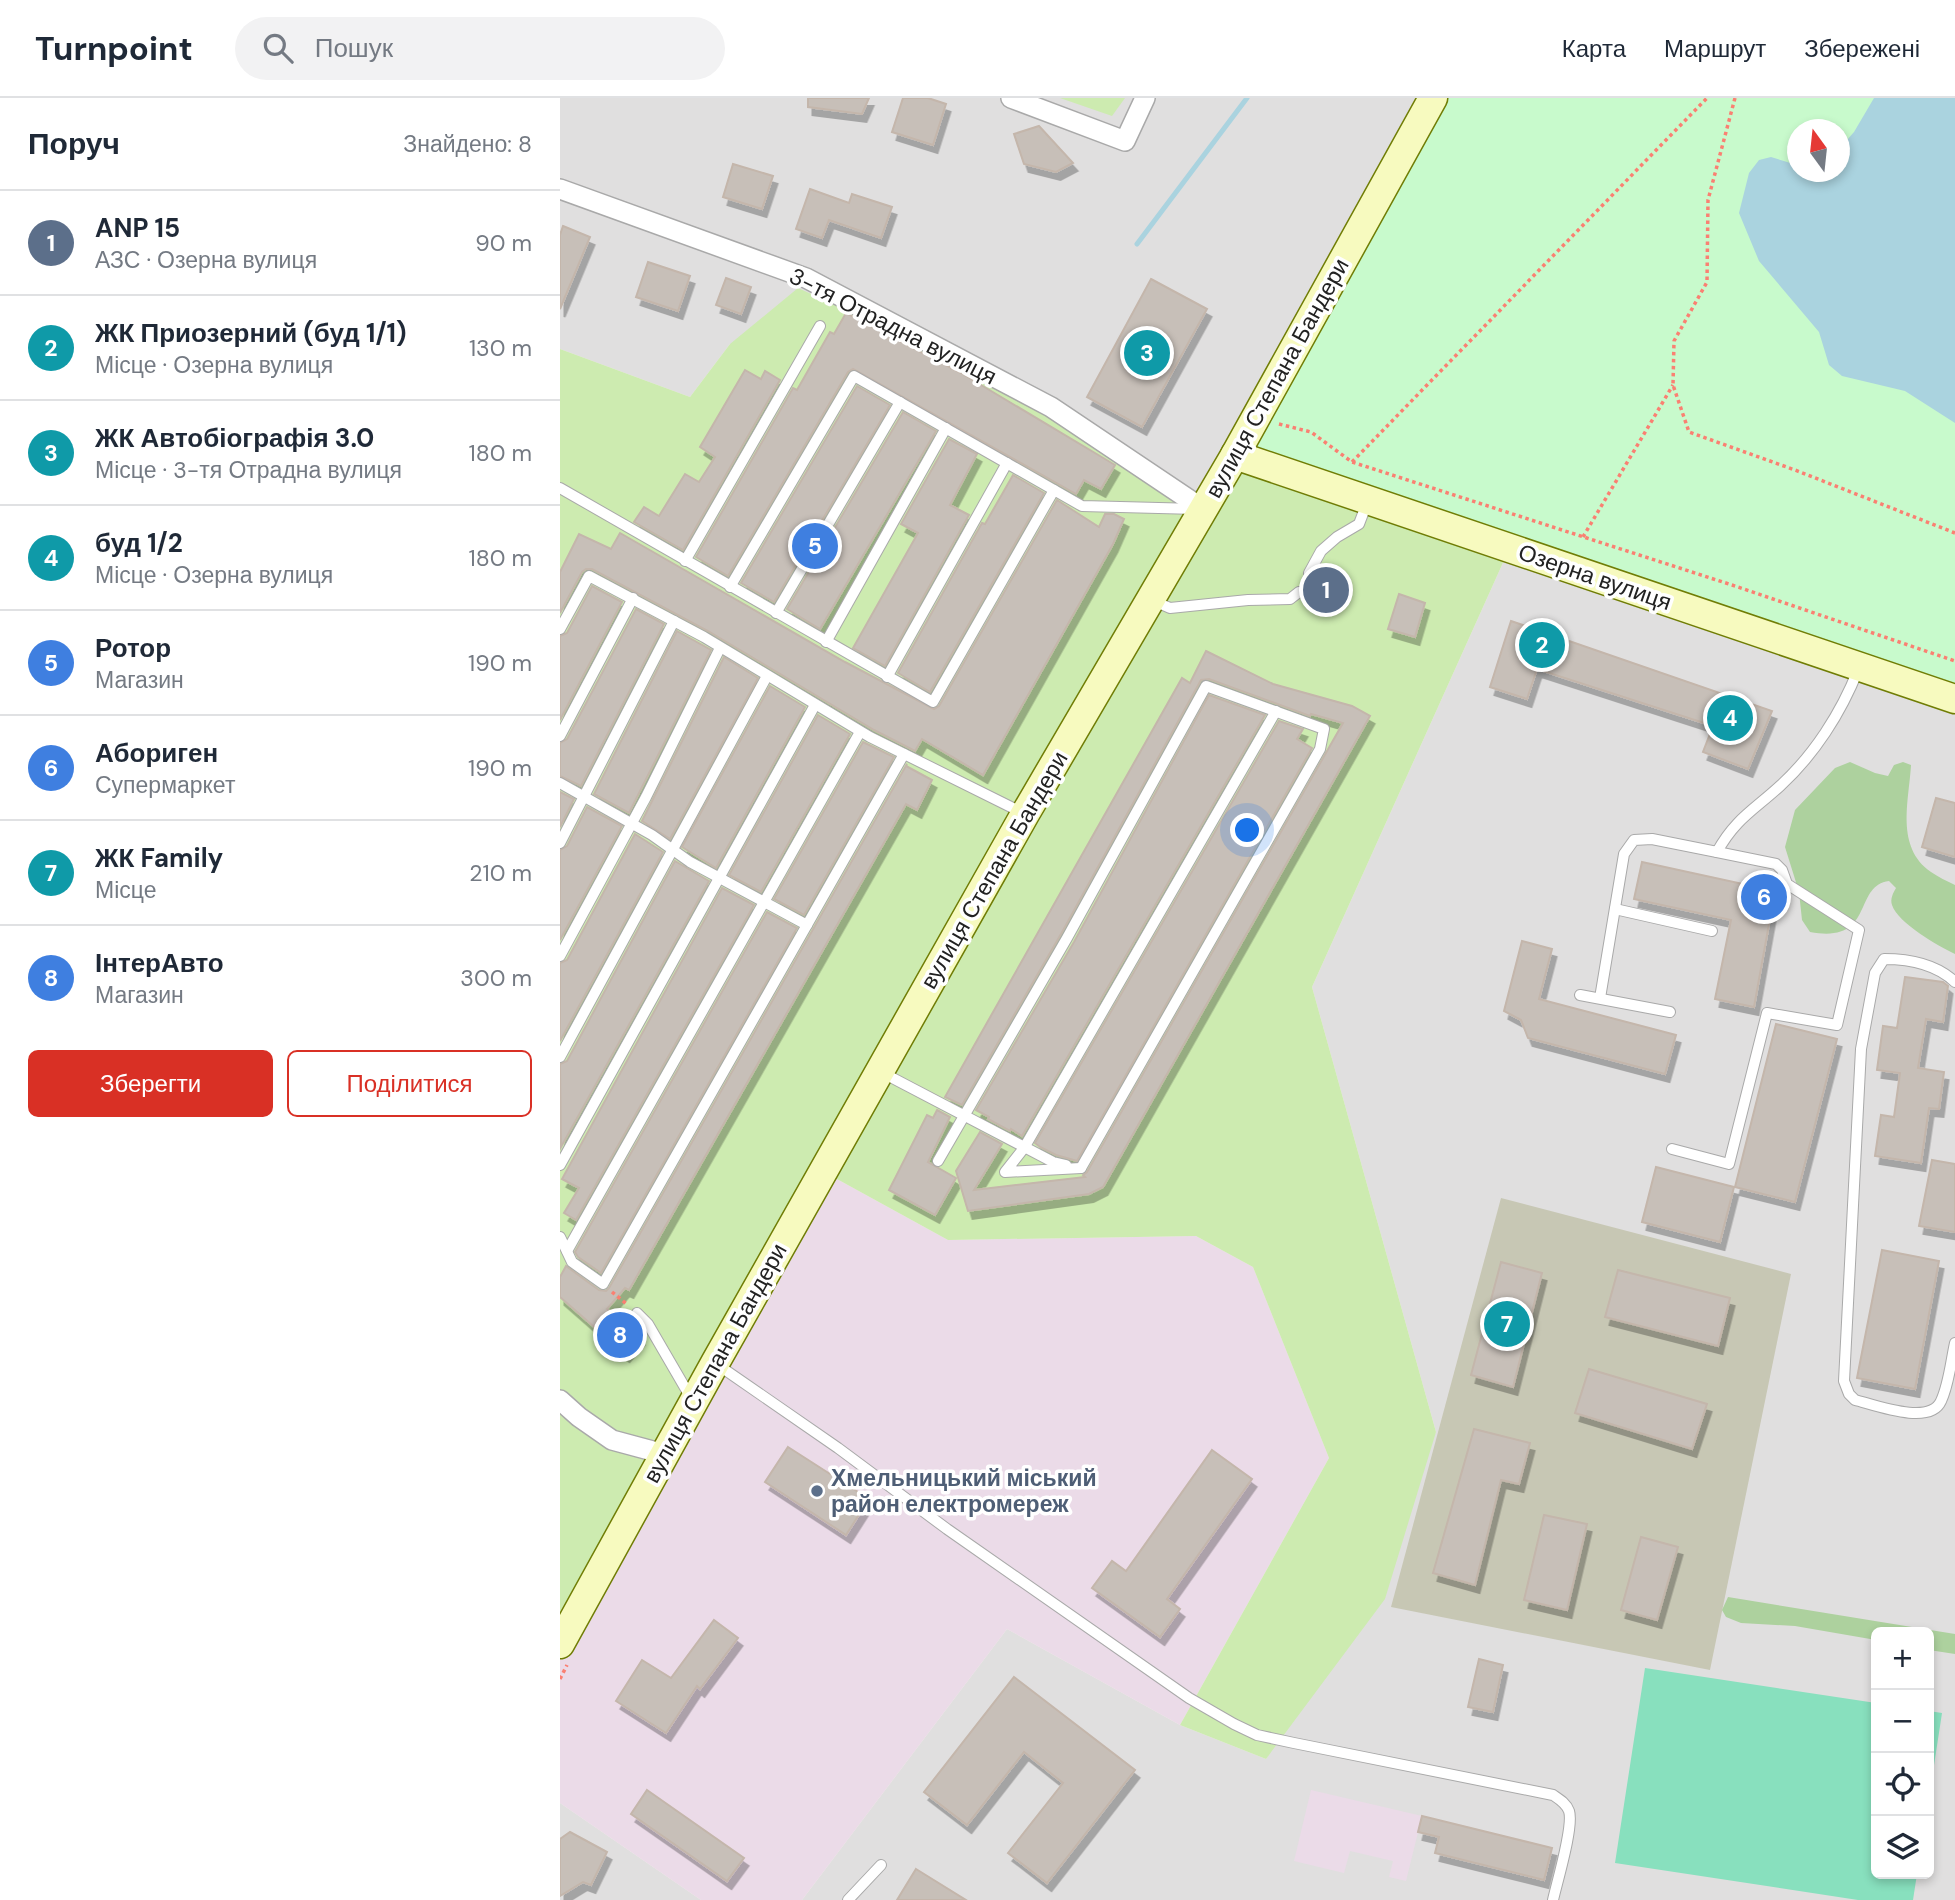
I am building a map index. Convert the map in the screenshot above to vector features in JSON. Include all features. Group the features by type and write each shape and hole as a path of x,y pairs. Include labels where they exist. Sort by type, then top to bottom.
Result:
{"main road":[{"name":"вулиця Степана Бандери","path":"560,1644 879,1072 1025,814 1235,455 1433,98"},
{"name":"Озерна вулиця","path":"1235,455 1955,699"}],"street":[{"path":"1011,98 1125,141 1145,98"},
{"name":"3-тя Отрадна вулиця","path":"560,189 806,278 1051,407 1203,509"},
{"path":"560,1400 612,1440 664,1454"}],"lane":[{"path":"685,561 820,326"},
{"path":"730,587 854,376 1082,506 1203,509"},
{"path":"776,613 900,402"},
{"path":"826,642 946,428"},
{"path":"887,677 1007,463"},
{"path":"560,488 933,702 1054,490"},
{"path":"1309,573 1321,551 1337,537 1359,524 1369,500"},
{"path":"560,629 589,576 674,621 860,732 1025,814"},
{"path":"1150,599 1170,608 1290,598 1299,593"},
{"path":"560,736 633,598"},
{"path":"560,843 674,621"},
{"path":"560,956 632,824 720,648"},
{"path":"1717,852 1735,824 1782,785 1811,751 1838,713 1859,666"},
{"path":"560,1057 767,676"},
{"path":"938,1161 1067,938 1206,686 1324,729 1320,750 1081,1168"},
{"path":"560,1165 815,705"},
{"path":"1081,1168 1005,1172 1024,1148 1276,711"},
{"path":"567,1251 860,732"},
{"path":"560,1237 572,1262 603,1284 904,754"},
{"path":"560,783 718,877 807,925"},
{"path":"1600,998 1624,854 1634,840 1652,839 1776,864 1782,870 1787,884 1860,930 1837,1025 1767,1013 1729,1164 1672,1149"},
{"path":"1615,909 1712,931"},
{"path":"1955,982 1943,971 1905,959 1884,959 1875,973 1861,1049 1844,1381 1849,1394 1855,1400 1913,1414 1932,1410 1941,1403 1955,1342"},
{"path":"1580,995 1670,1012"},
{"path":"879,1072 1053,1162 1081,1168"},
{"path":"637,1313 648,1324 693,1402"},
{"path":"715,1363 838,1448 947,1530 1189,1698 1234,1724 1257,1735 1553,1795 1562,1801 1569,1811 1569,1827 1553,1900"},
{"path":"848,1900 881,1864"}],"path":[{"path":"1352,462 1707,98"},
{"path":"1735,98 1708,200 1707,282 1674,341 1672,385 1689,432 1955,533"},
{"path":"1583,537 1672,385"},
{"path":"1279,424 1311,432 1352,462 1955,661"},
{"path":"603,1284 637,1313"}],"shaded area":[{"path":"560,98 1424,98 1193,510 730,344 690,397 560,349"},
{"path":"1506,556 1955,708 1955,1900 802,1900 1007,1629 1180,1725 1266,1759 1436,1432 1312,987"},
{"path":"826,1173 948,1240 1196,1236 1253,1267 1329,1458 1180,1725 1007,1629 802,1900 701,1900 560,1803 560,1655"},
{"path":"1501,1198 1791,1274 1710,1670 1391,1607"},
{"path":"1311,1790 1422,1816 1406,1881 1389,1877 1393,1861 1350,1851 1344,1873 1294,1861"},
{"path":"560,1803 701,1900 560,1900"}],"green space":[{"path":"1060,98 1125,98 1112,116"},
{"path":"1442,98 1955,98 1955,690 1247,450"},
{"path":"798,288 880,324 969,369 1083,438 1193,510 560,1627 560,349 690,397 730,344"},
{"path":"1238,465 1506,556 1312,987 1436,1432 1385,1599 1266,1759 1180,1725 1329,1458 1253,1267 1196,1236 948,1240 826,1173"},
{"path":"1850,762 1888,776 1894,765 1903,762 1911,765 1907,808 1908,837 1920,862 1934,874 1955,885 1955,954 1929,940 1902,919 1892,905 1896,888 1889,881 1878,885 1870,893 1854,922 1845,930 1831,933 1810,932 1802,920 1799,892 1785,847 1795,810 1835,768"},
{"path":"1728,1597 1912,1627 1871,1627 1871,1639 1795,1626 1741,1623 1726,1617 1722,1610"},
{"path":"1934,1631 1955,1634 1955,1654 1934,1651"},
{"path":"1645,1668 1871,1702 1871,1879 1916,1879 1913,1900 1858,1900 1615,1863"},
{"path":"1934,1712 1942,1713 1934,1765"}],"water":[{"path":"1874,98 1955,98 1955,423 1905,391 1842,376 1829,365 1819,332 1759,261 1739,213 1749,173 1759,160 1771,157 1787,162 1787,182 1850,182 1850,137"}],"building":[{"path":"808,98 869,98 862,114 808,107"},
{"path":"903,98 928,98 946,104 933,145 892,132"},
{"path":"1039,126 1073,163 1056,172 1024,164 1014,134"},
{"path":"733,164 773,176 762,209 723,197"},
{"path":"810,189 849,203 852,194 892,207 881,238 829,220 822,238 796,229"},
{"path":"563,226 590,237 560,309 560,235"},
{"path":"648,262 690,276 678,311 636,297"},
{"path":"726,278 751,287 741,314 716,305"},
{"path":"1151,279 1207,309 1142,427 1087,397"},
{"path":"846,313 961,373 1115,465 1101,489 1084,480 1076,494 853,369 848,372 728,576 696,557 793,388 797,390 830,332 834,334"},
{"path":"745,370 761,379 765,371 780,380 683,550 634,522 644,507 659,516 685,474 699,482 715,457 700,447"},
{"path":"857,386 890,405 774,602 741,583"},
{"path":"903,412 936,431 820,629 787,609"},
{"path":"949,439 977,454 950,505 969,515 885,666 853,648 918,533 901,524"},
{"path":"1013,475 1044,493 930,692 898,673 982,523 985,524"},
{"path":"1057,500 1099,527 1105,514 1114,514 1124,519 1113,544 983,775 922,739 915,751 874,730 708,631 592,569 582,572 560,613 560,572 579,534 611,549 620,533 845,662 934,709 939,706"},
{"path":"592,586 622,602 560,720 560,636 567,633"},
{"path":"1399,594 1425,603 1415,637 1388,629"},
{"path":"636,609 664,624 581,786 560,776 560,743 567,739"},
{"path":"1511,621 1772,711 1748,769 1703,752 1713,726 1537,669 1527,699 1490,687"},
{"path":"677,631 711,650 629,813 594,794"},
{"path":"1206,651 1273,684 1352,706 1370,716 1103,1187 1089,1194 968,1211 956,1171 980,1132 1002,1144 974,1190 1085,1177 1083,1175 1343,723 1311,714 1310,716 1209,679 1201,680 1061,934 962,1105 945,1097 1182,678 1190,683"},
{"path":"724,657 758,678 670,839 642,821"},
{"path":"770,686 805,707 716,868 682,847"},
{"path":"1209,695 1265,715 1022,1136 1011,1129 1010,1131 976,1110 1074,942"},
{"path":"818,715 850,734 761,892 729,875"},
{"path":"1279,721 1303,729 1297,739 1312,748 1077,1161 1040,1147 1035,1143"},
{"path":"863,742 894,757 804,915 774,899"},
{"path":"907,764 906,766 932,780 917,810 906,804 629,1290 625,1288 607,1309 640,1337 625,1354 560,1297 560,1277 566,1266 599,1290 606,1291 609,1288"},
{"path":"560,792 574,799 560,827"},
{"path":"1936,798 1955,803 1955,857 1922,847"},
{"path":"587,807 622,826 560,940 560,850 567,846"},
{"path":"635,834 663,852 560,1041 560,963 567,960"},
{"path":"675,861 709,881 561,1147 560,1064 567,1061"},
{"path":"1642,862 1775,891 1754,1007 1715,999 1731,920 1634,899"},
{"path":"722,888 754,905 576,1220 564,1213 579,1188 562,1179"},
{"path":"767,912 797,928 601,1273 575,1252"},
{"path":"1522,941 1552,949 1539,999 1676,1035 1665,1074 1528,1038 1521,1020 1504,1011"},
{"path":"1905,977 1943,982 1948,986 1943,1022 1926,1019 1918,1068 1944,1072 1939,1109 1929,1108 1921,1163 1875,1156 1881,1115 1894,1117 1900,1073 1877,1070 1883,1026 1897,1028"},
{"path":"1776,1024 1837,1039 1795,1202 1735,1187"},
{"path":"937,1110 950,1117 928,1162 956,1178 935,1215 889,1190 927,1115 933,1118"},
{"path":"1932,1160 1955,1164 1955,1232 1919,1226"},
{"path":"1656,1167 1734,1187 1720,1242 1642,1222"},
{"path":"1882,1250 1939,1261 1915,1389 1857,1378"},
{"path":"1501,1262 1542,1273 1513,1387 1471,1375"},
{"path":"1618,1270 1730,1298 1718,1346 1605,1317"},
{"path":"1589,1369 1707,1404 1692,1449 1575,1413"},
{"path":"1474,1429 1530,1443 1519,1484 1501,1480 1475,1585 1433,1573"},
{"path":"788,1447 869,1499 846,1535 765,1482"},
{"path":"1212,1450 1252,1479 1167,1599 1180,1609 1160,1637 1092,1588 1112,1561 1126,1571"},
{"path":"1544,1515 1587,1524 1567,1610 1524,1600"},
{"path":"1641,1537 1678,1547 1657,1620 1621,1610"},
{"path":"714,1620 738,1638 700,1689 697,1686 666,1733 616,1701 642,1660 671,1678"},
{"path":"1479,1659 1503,1665 1493,1712 1468,1707"},
{"path":"1014,1677 1135,1770 1047,1883 1008,1853 1063,1783 1024,1752 967,1825 924,1792"},
{"path":"647,1790 744,1858 727,1881 631,1814"},
{"path":"1422,1816 1552,1848 1544,1880 1435,1853 1439,1837 1418,1832"},
{"path":"570,1832 607,1852 591,1885 583,1882 560,1896 560,1839"},
{"path":"916,1869 966,1900 897,1900"}],"waterway":[{"path":"1137,244 1247,98"}],"place":[{"name":"ЖК Автобіографія 3.0","path":"1147,353"},
{"name":"Ротор","path":"815,546"},
{"name":"ANP 15","path":"1326,590"},
{"name":"ЖК Приозерний (буд 1/1)","path":"1542,645"},
{"name":"буд 1/2","path":"1730,718"},
{"name":"Абориген","path":"1764,897"},
{"name":"ЖК Family","path":"1507,1324"},
{"name":"ІнтерАвто","path":"620,1335"},
{"name":"Хмельницький міський район електромереж","path":"817,1491"}]}
